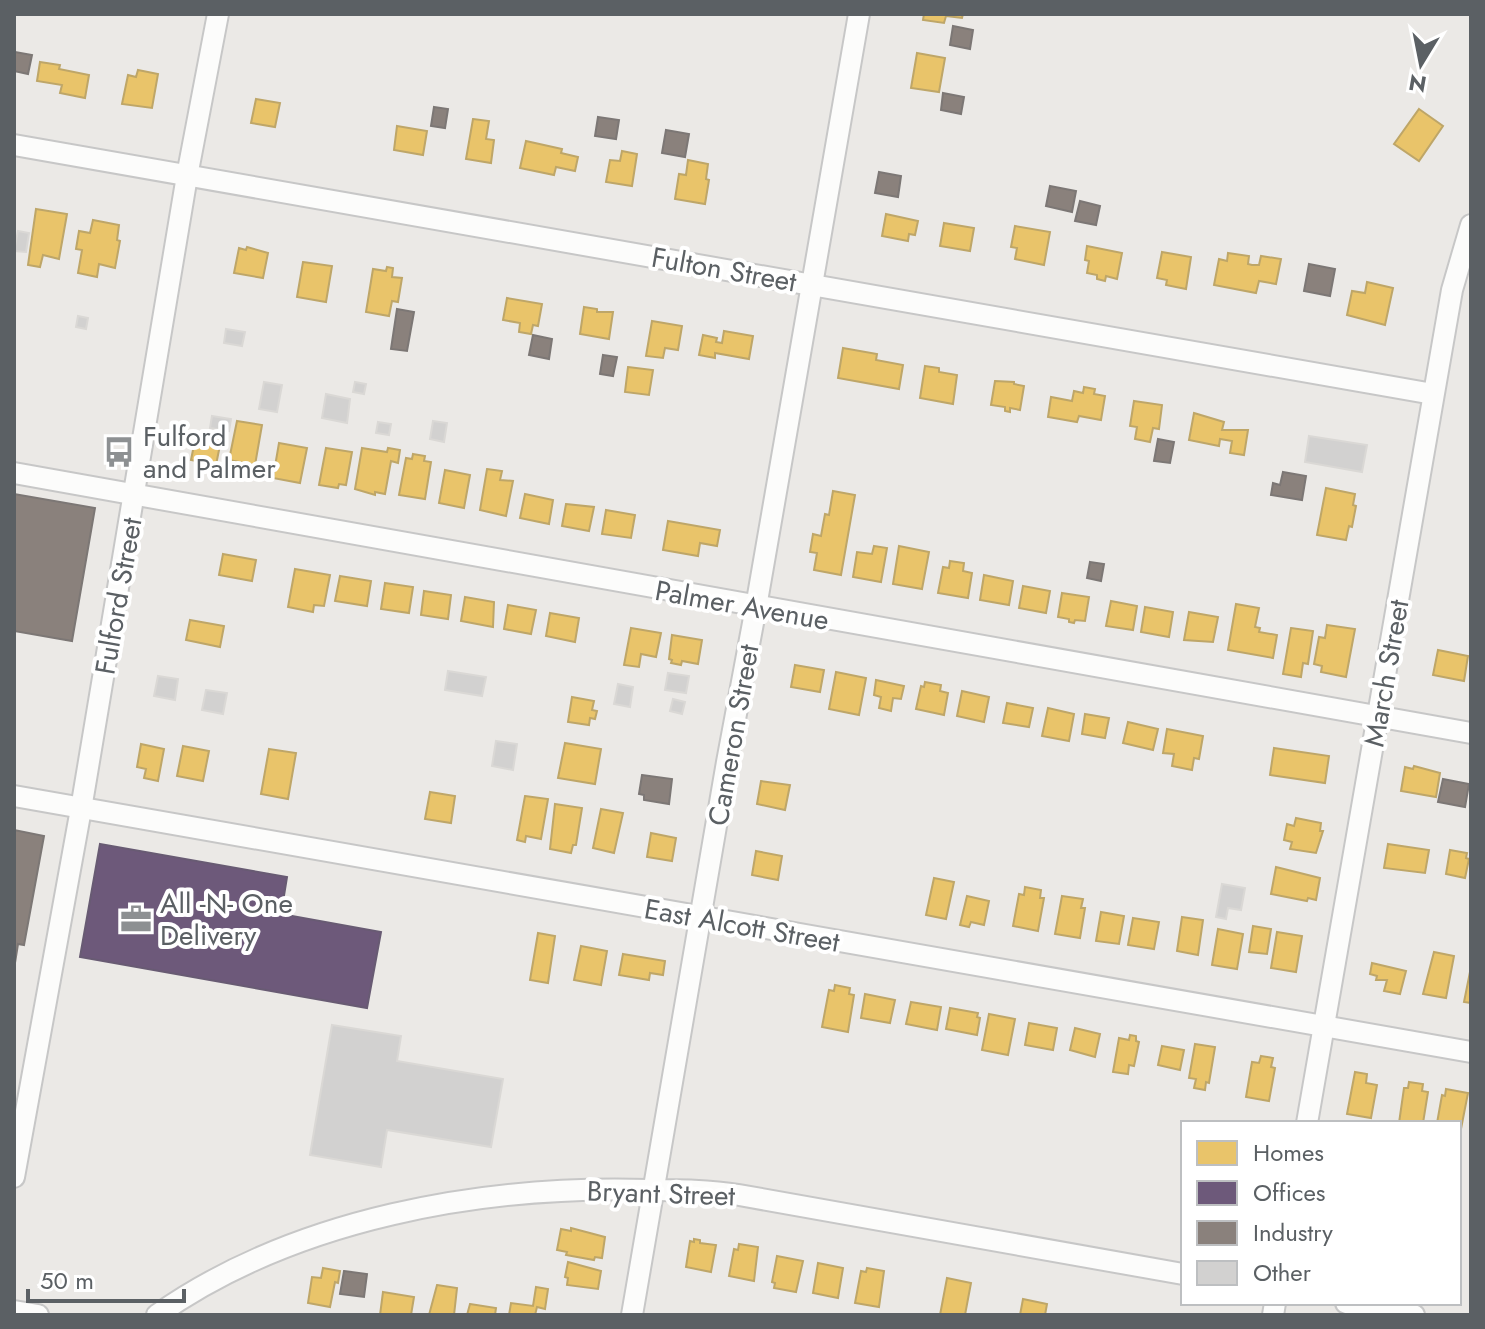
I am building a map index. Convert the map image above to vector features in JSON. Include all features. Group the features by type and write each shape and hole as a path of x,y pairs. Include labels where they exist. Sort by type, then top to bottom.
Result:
{"street":[{"name":"Fulford Street","path":"14,1177 81,809 187,176 218,14"},
{"name":"Cameron Street","path":"632,1315 859,14"},
{"name":"Fulton Street","path":"14,145 1433,394"},
{"name":"March Street","path":"1307,1121 1433,394 1452,290 1471,225"},
{"name":"Palmer Avenue","path":"14,473 1471,733"},
{"name":"East Alcott Street","path":"14,796 1471,1052"},
{"name":"Bryant Street","path":"157,1315 227,1272 319,1235 399,1213 532,1191 591,1188 700,1189 1181,1274"},
{"path":"1357,1305 1414,1315"},
{"path":"14,1311 38,1315"}],"building: Homes":[{"path":"924,14 963,14 962,18 946,16 944,23 923,20"},
{"path":"917,53 945,58 939,92 911,88"},
{"path":"40,62 89,75 85,98 60,93 62,85 37,81"},
{"path":"138,70 158,74 152,108 122,104 128,75 136,77"},
{"path":"256,99 280,103 275,127 251,123"},
{"path":"1419,109 1443,126 1419,161 1394,144"},
{"path":"473,119 489,121 486,139 494,140 491,163 466,159"},
{"path":"397,126 427,131 423,155 394,150"},
{"path":"526,141 562,149 561,153 578,157 575,171 556,167 554,175 520,168"},
{"path":"622,151 637,154 632,186 606,182 610,160 620,161"},
{"path":"688,160 708,164 705,204 675,199 679,174 686,175"},
{"path":"36,209 67,214 59,259 43,255 40,267 28,265"},
{"path":"886,214 918,221 915,235 909,234 908,241 882,236"},
{"path":"93,220 119,225 117,240 120,241 115,268 99,264 97,277 78,273 82,250 76,249 79,231 90,233"},
{"path":"944,223 974,228 970,251 940,246"},
{"path":"1015,226 1050,232 1044,265 1015,259 1017,248 1011,247"},
{"path":"1087,246 1122,253 1117,279 1106,276 1105,281 1087,273"},
{"path":"247,247 268,253 263,278 234,273 239,248 246,250"},
{"path":"1162,252 1191,257 1186,289 1166,285 1167,280 1157,278"},
{"path":"1228,253 1249,256 1248,264 1252,265 1259,265 1261,256 1281,259 1276,284 1259,281 1256,293 1214,285 1219,259 1227,261"},
{"path":"303,262 332,266 326,302 297,297"},
{"path":"387,267 393,268 392,277 402,278 398,302 392,301 389,316 366,312 373,269 386,271"},
{"path":"1367,282 1393,288 1385,325 1347,315 1352,291 1365,293"},
{"path":"507,298 542,304 538,326 533,325 531,334 519,332 520,323 503,320"},
{"path":"584,307 597,309 597,312 613,312 609,339 580,334"},
{"path":"652,321 682,326 678,350 665,348 663,358 646,356"},
{"path":"724,331 753,336 749,359 715,353 715,358 699,355 703,335 717,338 716,342 722,343"},
{"path":"843,348 877,354 876,360 903,365 899,389 838,378"},
{"path":"925,366 957,375 953,404 920,398"},
{"path":"628,367 653,370 649,395 625,392"},
{"path":"995,381 1024,386 1020,410 1010,408 1010,412 1005,411 1005,407 991,405"},
{"path":"1084,387 1095,389 1094,394 1105,396 1101,420 1079,416 1077,422 1048,417 1051,397 1072,401 1074,391 1083,393"},
{"path":"1134,401 1162,405 1159,429 1153,428 1150,442 1135,439 1137,427 1130,426"},
{"path":"1194,413 1224,422 1222,430 1248,430 1244,455 1230,453 1232,441 1220,439 1219,446 1189,440"},
{"path":"237,421 262,425 255,465 229,460"},
{"path":"196,435 221,440 216,465 191,460"},
{"path":"279,443 307,448 300,483 273,478"},
{"path":"326,448 352,452 346,485 339,484 338,488 319,485"},
{"path":"362,448 387,452 388,448 400,450 398,463 391,461 385,494 375,492 375,495 355,489"},
{"path":"413,454 425,456 424,461 431,462 425,499 399,495 406,458 412,459"},
{"path":"487,469 502,471 500,480 513,481 506,516 480,510"},
{"path":"445,470 470,475 464,508 439,503"},
{"path":"1326,488 1355,494 1352,527 1349,526 1346,540 1317,535"},
{"path":"833,491 855,495 841,575 814,570 817,553 810,552 813,534 821,536 825,514 829,515"},
{"path":"525,494 553,500 549,524 520,518"},
{"path":"566,504 594,507 589,531 562,526"},
{"path":"606,510 635,515 631,538 602,534"},
{"path":"668,521 720,530 717,546 700,543 698,556 663,550"},
{"path":"874,546 887,548 881,582 853,577 857,552 872,554"},
{"path":"899,546 929,552 922,589 893,584"},
{"path":"223,554 256,560 252,581 219,575"},
{"path":"950,561 964,563 963,571 972,573 968,598 938,593 943,567 949,568"},
{"path":"295,569 330,575 324,606 314,605 313,612 288,607"},
{"path":"984,575 1013,581 1009,605 980,600"},
{"path":"340,576 371,581 367,606 335,601"},
{"path":"385,583 413,587 409,613 381,609"},
{"path":"1023,586 1050,591 1046,613 1019,608"},
{"path":"424,591 451,595 448,619 421,615"},
{"path":"1062,593 1089,597 1085,621 1075,620 1074,623 1058,617"},
{"path":"465,597 494,602 493,627 461,621"},
{"path":"1111,601 1137,606 1133,630 1106,626"},
{"path":"1236,604 1259,608 1255,627 1260,628 1259,632 1277,635 1273,658 1228,650"},
{"path":"508,605 536,610 531,634 504,629"},
{"path":"1145,607 1173,612 1169,637 1141,632"},
{"path":"1189,612 1218,617 1213,642 1184,640"},
{"path":"550,613 579,618 575,642 546,636"},
{"path":"190,620 224,626 220,647 186,640"},
{"path":"1327,625 1355,629 1346,677 1321,672 1322,666 1314,664 1319,637 1325,638"},
{"path":"631,628 661,633 656,657 641,654 639,667 624,665"},
{"path":"1291,628 1313,631 1308,664 1303,663 1301,677 1283,674"},
{"path":"672,635 702,640 698,664 682,661 681,665 671,663"},
{"path":"1438,650 1468,656 1464,681 1433,675"},
{"path":"795,665 824,670 820,692 791,687"},
{"path":"836,672 866,678 859,715 829,709"},
{"path":"876,680 904,686 901,699 893,698 891,711 879,708 881,697 874,695"},
{"path":"925,682 941,685 940,691 948,693 944,715 916,709 921,686 924,687"},
{"path":"962,691 989,697 984,722 957,716"},
{"path":"572,697 594,701 592,710 597,711 595,719 590,718 589,725 568,722"},
{"path":"1007,703 1033,708 1029,727 1003,723"},
{"path":"1048,708 1074,714 1069,741 1042,736"},
{"path":"1085,714 1109,718 1105,738 1082,734"},
{"path":"1128,722 1158,729 1153,750 1123,743"},
{"path":"1167,729 1203,736 1199,759 1194,758 1192,770 1172,766 1174,754 1163,753"},
{"path":"565,743 601,749 595,784 558,778"},
{"path":"141,744 164,749 158,781 144,778 146,769 137,767"},
{"path":"183,746 209,751 203,781 177,776"},
{"path":"1274,748 1329,756 1325,783 1270,775"},
{"path":"269,749 296,753 288,799 261,794"},
{"path":"1414,766 1440,773 1436,797 1401,791 1405,767 1413,769"},
{"path":"761,781 790,785 785,810 757,804"},
{"path":"430,792 455,796 451,823 425,819"},
{"path":"525,796 548,799 541,839 526,836 525,842 517,840"},
{"path":"555,804 582,808 576,845 573,845 571,853 550,849"},
{"path":"601,809 623,813 614,853 593,848"},
{"path":"1296,818 1321,823 1320,831 1323,831 1316,853 1290,849 1292,842 1284,840 1287,824 1294,826"},
{"path":"651,833 676,838 672,861 647,857"},
{"path":"1388,844 1429,850 1425,873 1384,868"},
{"path":"1450,850 1467,853 1466,858 1469,859 1465,878 1446,874"},
{"path":"756,851 782,856 778,880 752,875"},
{"path":"1276,867 1320,878 1316,900 1271,894"},
{"path":"934,878 954,882 946,919 926,915"},
{"path":"1025,887 1041,890 1040,898 1044,898 1038,931 1013,926 1019,894 1024,895"},
{"path":"967,896 989,901 984,925 971,922 969,927 960,925"},
{"path":"1062,896 1083,899 1081,908 1085,908 1080,938 1055,934"},
{"path":"1101,912 1124,916 1119,944 1096,941"},
{"path":"1182,917 1203,920 1198,955 1177,951"},
{"path":"1133,918 1159,922 1154,949 1128,945"},
{"path":"1253,926 1271,929 1267,954 1249,952"},
{"path":"1218,929 1243,934 1237,969 1212,965"},
{"path":"1277,932 1302,936 1296,972 1271,968"},
{"path":"538,933 555,936 548,983 530,980"},
{"path":"581,946 607,951 601,985 574,980"},
{"path":"1434,952 1454,956 1446,998 1423,994"},
{"path":"623,954 665,961 663,975 650,973 649,980 619,975"},
{"path":"1372,963 1406,971 1400,994 1384,991 1387,980 1376,980 1377,976 1370,974"},
{"path":"1471,967 1471,1003 1464,1002"},
{"path":"835,985 850,988 849,994 854,995 848,1032 822,1027 829,990 834,991"},
{"path":"865,994 895,1000 890,1023 861,1018"},
{"path":"911,1002 941,1007 937,1030 906,1024"},
{"path":"950,1008 978,1013 977,1035 946,1029"},
{"path":"989,1014 1015,1019 1008,1055 982,1050"},
{"path":"1029,1023 1057,1028 1053,1050 1025,1045"},
{"path":"1075,1028 1100,1034 1095,1057 1070,1050"},
{"path":"1130,1035 1136,1036 1139,1042 1134,1066 1129,1065 1128,1074 1113,1072 1119,1038 1129,1040"},
{"path":"1195,1044 1215,1047 1205,1090 1194,1088 1196,1079 1189,1078"},
{"path":"1162,1046 1184,1050 1180,1070 1158,1065"},
{"path":"1261,1056 1273,1058 1271,1067 1275,1068 1269,1101 1246,1097 1252,1062 1259,1063"},
{"path":"1355,1072 1367,1074 1366,1083 1377,1085 1371,1118 1347,1114"},
{"path":"1409,1082 1423,1084 1422,1091 1428,1092 1423,1121 1399,1121 1404,1088 1408,1088"},
{"path":"1446,1089 1468,1093 1461,1129 1461,1121 1437,1121 1442,1095 1445,1096"},
{"path":"571,1228 605,1237 602,1258 595,1257 594,1260 566,1255 567,1252 557,1250 561,1229 571,1231"},
{"path":"694,1239 716,1245 711,1272 686,1267 690,1241 694,1242"},
{"path":"739,1244 758,1247 754,1281 729,1276 734,1249 738,1250"},
{"path":"777,1256 803,1261 796,1292 774,1288 775,1283 772,1282"},
{"path":"568,1262 601,1271 598,1289 567,1285"},
{"path":"818,1263 843,1268 838,1298 813,1293"},
{"path":"323,1268 340,1271 330,1307 308,1303 312,1277 321,1278"},
{"path":"867,1268 884,1271 879,1307 855,1303 861,1271 866,1272"},
{"path":"947,1278 971,1283 965,1315 940,1315"},
{"path":"437,1285 457,1288 454,1315 429,1315"},
{"path":"536,1287 548,1289 545,1309 537,1307 535,1315 509,1315 511,1303 533,1306"},
{"path":"383,1292 414,1297 411,1315 380,1315"},
{"path":"1023,1299 1047,1304 1045,1315 1020,1315"},
{"path":"470,1304 496,1308 495,1315 467,1315"}],"building: Offices":[{"path":"100,844 287,877 281,914 381,932 367,1008 80,957"}],"building: Industry":[{"path":"953,26 973,30 970,49 950,45"},
{"path":"15,52 32,55 28,74 14,71"},
{"path":"943,93 964,97 961,114 941,110"},
{"path":"434,107 448,109 445,128 431,126"},
{"path":"598,117 619,120 616,139 595,136"},
{"path":"666,130 689,134 685,157 662,153"},
{"path":"879,172 901,176 898,197 875,193"},
{"path":"1050,186 1076,191 1072,212 1046,206"},
{"path":"1080,201 1100,206 1096,225 1075,221"},
{"path":"1309,264 1335,269 1330,296 1304,291"},
{"path":"397,309 414,312 407,351 391,349"},
{"path":"533,335 552,339 549,359 529,355"},
{"path":"603,355 617,357 613,376 600,374"},
{"path":"1158,439 1174,442 1170,463 1154,461"},
{"path":"1283,472 1306,476 1302,500 1271,495 1273,483 1280,485"},
{"path":"14,494 95,508 72,641 14,631"},
{"path":"1090,562 1104,564 1101,581 1087,578"},
{"path":"642,775 672,779 669,804 644,800 644,795 639,794"},
{"path":"1443,779 1469,784 1465,807 1438,802"},
{"path":"14,830 44,836 24,945 18,944 14,969"},
{"path":"344,1271 367,1274 364,1297 340,1294"}],"building: Other":[{"path":"18,231 29,233 26,252 14,251"},
{"path":"78,316 88,318 86,329 76,327"},
{"path":"226,329 245,332 242,346 224,343"},
{"path":"264,382 282,385 277,412 259,409"},
{"path":"355,382 366,384 364,394 353,392"},
{"path":"326,394 350,399 347,423 322,418"},
{"path":"212,416 231,419 229,431 210,428"},
{"path":"433,421 447,423 444,442 430,439"},
{"path":"378,422 391,424 389,435 376,433"},
{"path":"1309,436 1367,445 1362,472 1305,462"},
{"path":"448,671 486,677 482,696 445,690"},
{"path":"668,673 689,676 686,693 665,690"},
{"path":"158,676 178,679 175,700 154,696"},
{"path":"618,684 633,687 630,707 614,704"},
{"path":"206,690 227,693 223,714 202,710"},
{"path":"673,699 685,702 682,714 670,711"},
{"path":"496,741 517,744 513,770 492,766"},
{"path":"1222,884 1245,888 1241,910 1228,908 1226,919 1216,917"},
{"path":"332,1025 401,1036 397,1061 503,1079 491,1147 387,1130 381,1167 310,1155"}],"place":[{"name":"Fulford and Palmer","path":"119,452"},
{"name":"All -N- One Delivery","path":"136,919"}]}
